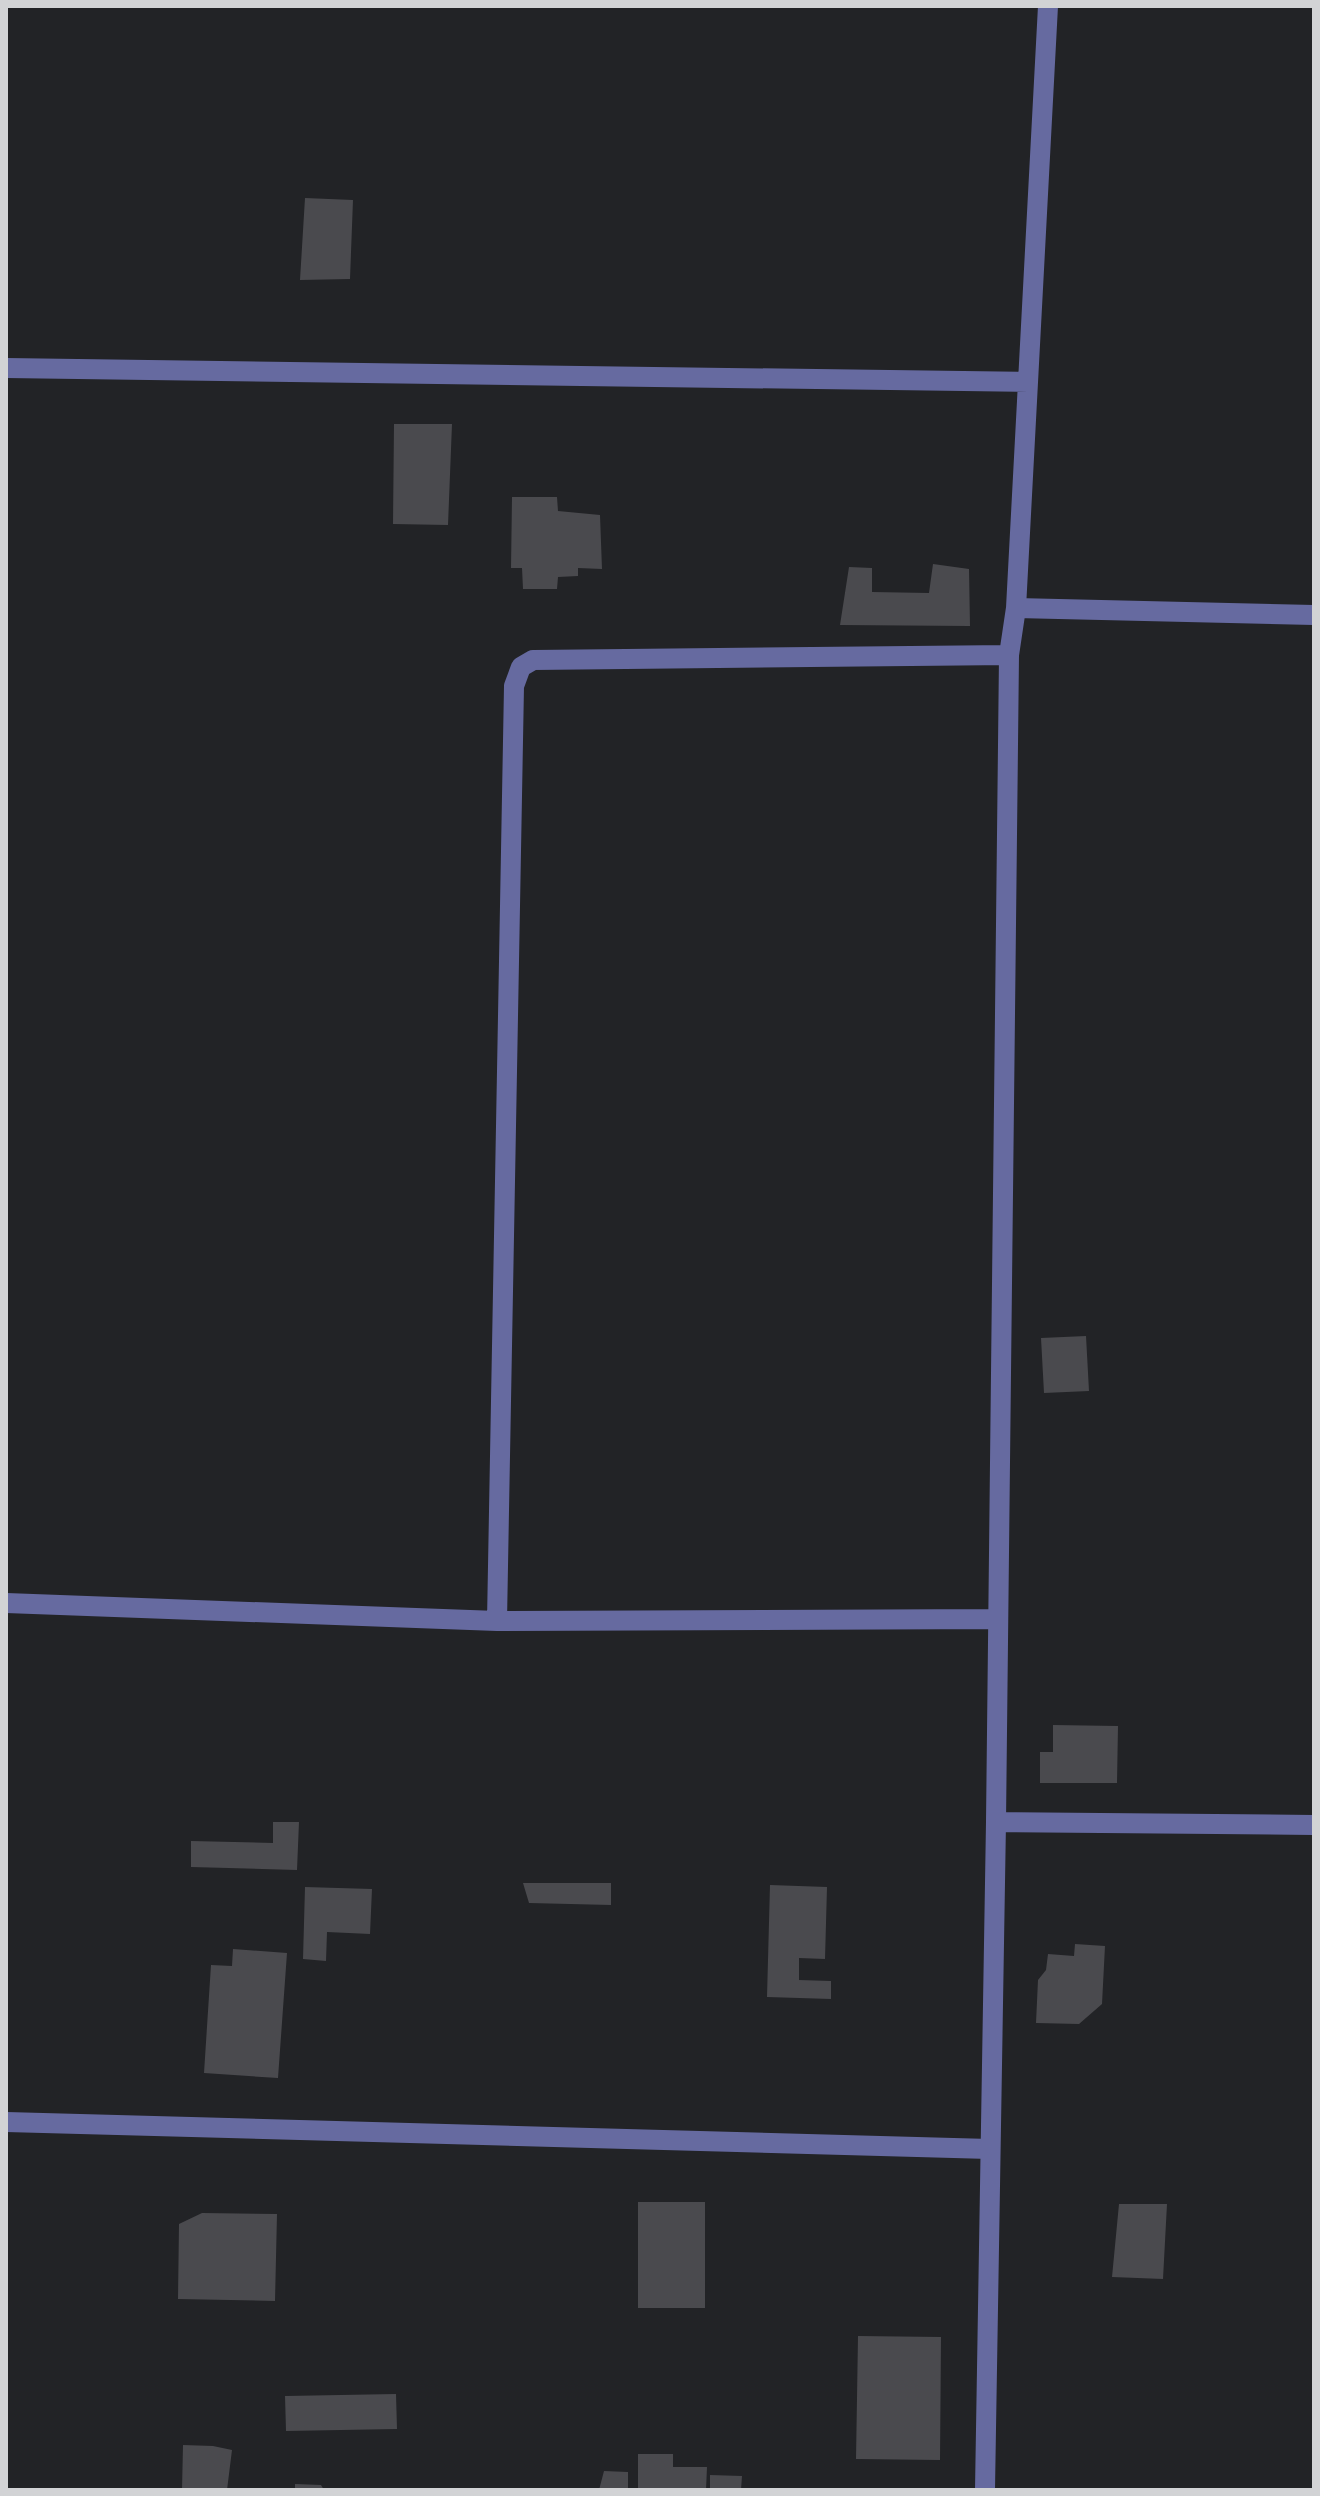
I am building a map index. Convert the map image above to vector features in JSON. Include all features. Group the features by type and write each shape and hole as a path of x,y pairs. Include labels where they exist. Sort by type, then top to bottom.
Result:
{"street":[{"path":"985,2490 1009,655 1016,608 1048,6"},
{"path":"6,368 1028,382"},
{"path":"1016,608 1314,615"},
{"path":"497,1621 514,686 521,667 533,660 1009,655"},
{"path":"6,1603 497,1621 998,1619"},
{"path":"996,1822 1314,1825"},
{"path":"6,2122 990,2149"}],"building":[{"path":"305,198 353,200 350,279 300,280"},
{"path":"394,424 452,424 448,525 393,524"},
{"path":"512,497 557,497 558,511 600,515 602,569 578,568 578,576 558,577 557,589 523,589 522,568 511,568"},
{"path":"933,564 969,569 970,626 840,625 849,567 872,568 872,592 929,593"},
{"path":"1086,1336 1089,1391 1044,1393 1041,1338"},
{"path":"1053,1725 1118,1726 1117,1783 1040,1783 1040,1752 1053,1752"},
{"path":"273,1822 299,1822 297,1870 191,1867 191,1841 273,1843"},
{"path":"523,1883 611,1883 611,1905 529,1903"},
{"path":"770,1885 827,1887 825,1959 799,1958 799,1980 831,1981 831,1999 767,1997"},
{"path":"305,1887 372,1889 370,1934 327,1932 326,1961 303,1959"},
{"path":"1075,1944 1105,1946 1102,2004 1079,2024 1036,2023 1038,1980 1046,1970 1048,1954 1074,1956"},
{"path":"233,1949 287,1953 278,2078 204,2073 211,1965 232,1966"},
{"path":"638,2202 705,2202 705,2308 638,2308"},
{"path":"1119,2204 1167,2204 1163,2279 1112,2277"},
{"path":"202,2213 277,2214 275,2301 178,2299 179,2224"},
{"path":"858,2336 941,2337 940,2460 856,2459"},
{"path":"396,2394 397,2429 286,2431 285,2396"},
{"path":"183,2445 232,2450 227,2490 182,2490"},
{"path":"638,2454 673,2454 673,2467 707,2467 706,2490 638,2490"},
{"path":"604,2471 628,2472 628,2490 599,2490"},
{"path":"710,2475 742,2476 741,2490 710,2490"},
{"path":"295,2484 321,2485 324,2490 295,2490"}]}
